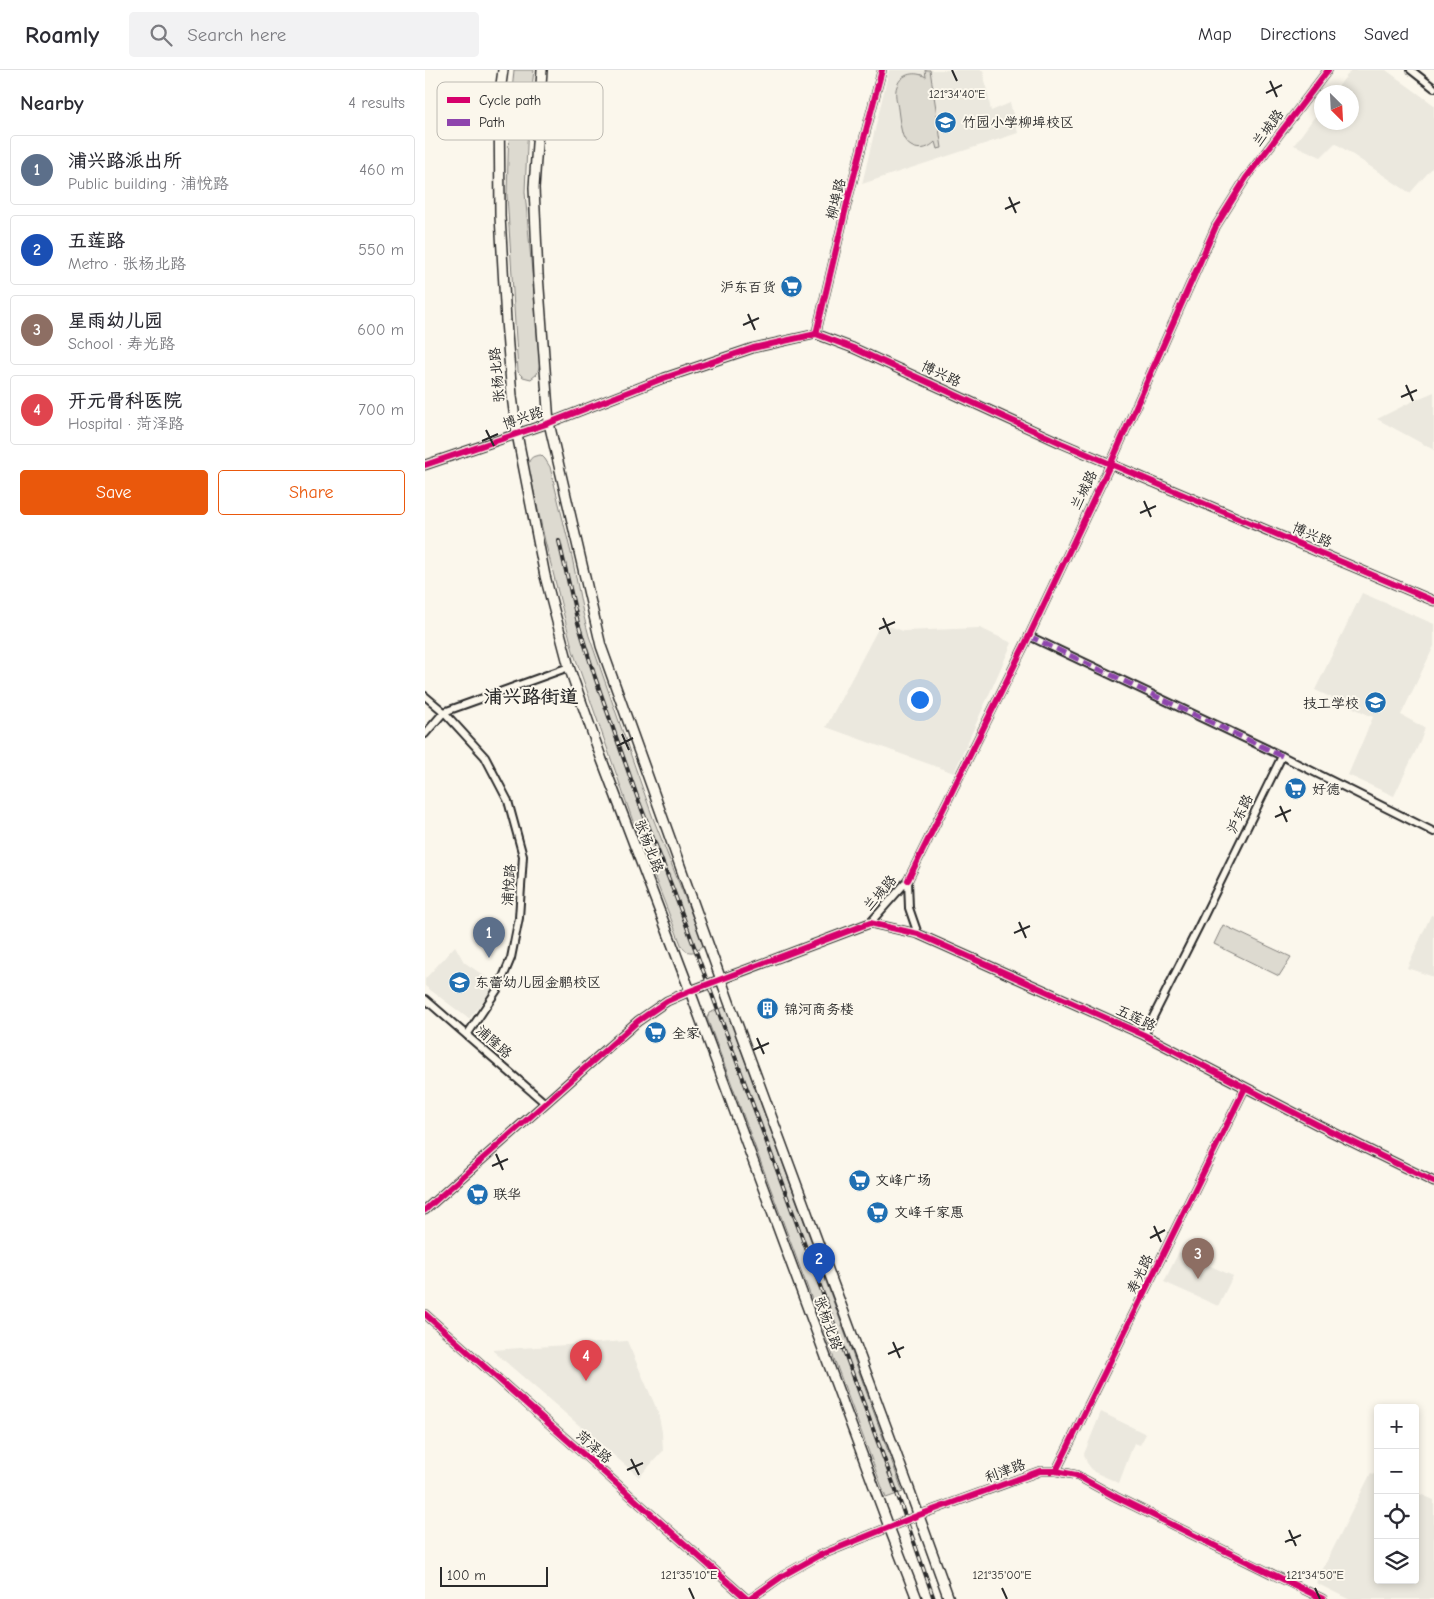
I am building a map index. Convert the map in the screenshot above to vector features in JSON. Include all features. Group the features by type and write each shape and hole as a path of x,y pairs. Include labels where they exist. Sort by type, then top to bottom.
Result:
{"main road":[{"name":"张杨北路","path":"499,140 500,216 506,320 517,434 545,576 569,667 602,760 917,1599"},
{"name":"张杨北路","path":"537,140 534,188 538,275 549,423 601,646 949,1599"}],"street":[{"name":"柳埠路","path":"816,334 849,195 882,70"},
{"name":"兰城路","path":"870,923 908,880 1029,636 1111,463 1216,226 1246,178 1327,70"},
{"path":"1411,70 1434,88"},
{"name":"博兴路","path":"425,464 549,423 664,378 753,348 816,334 853,348 1061,443 1434,601"},
{"path":"1029,636 1282,756 1434,832"},
{"path":"425,734 444,712 569,667"},
{"name":"浦悦路","path":"425,696 444,712 485,757 508,801 523,856 519,918 511,958 499,987 467,1035"},
{"name":"沪东路","path":"1143,1035 1199,926 1282,756"},
{"name":"兰城路","path":"908,880 909,908 917,934"},
{"path":"425,1210 639,1021 667,1001 721,978 870,923"},
{"name":"五莲路","path":"870,923 917,934 1143,1035 1434,1182"},
{"name":"浦隆路","path":"425,999 545,1103"},
{"name":"寿光路","path":"1056,1470 1245,1088"},
{"name":"菏泽路","path":"425,1314 749,1599"},
{"name":"利津路","path":"749,1599 784,1575 818,1556 919,1515 1040,1471 1056,1470 1076,1475 1116,1497 1323,1599"}],"shaded area":[{"path":"514,70 534,70 533,82 513,82"},
{"name":"竹园小学柳埠校区","path":"889,70 983,70 991,111 1010,103 1018,133 862,184"},
{"path":"925,70 930,70 942,148 937,149 935,142 930,146 920,149 907,143 902,133 896,100 896,89 902,78 909,74 918,74 926,77"},
{"path":"1351,70 1386,70 1434,105 1434,166 1410,193 1335,143 1321,157 1294,145 1314,118 1314,130 1359,130 1359,85 1339,85"},
{"path":"509,140 527,140 525,192 540,364 537,374 531,379 523,377 518,372 507,195"},
{"path":"1434,392 1434,450 1377,419 1415,400"},
{"path":"541,455 550,467 589,636 653,818 701,938 703,945 695,951 690,952 682,947 635,827 573,651 528,465 532,457"},
{"name":"技工学校","path":"1362,593 1434,624 1434,646 1401,715 1425,728 1394,796 1348,775 1373,717 1315,690"},
{"path":"881,623 903,631 980,628 1012,643 954,773 826,727"},
{"path":"1431,915 1434,916 1434,977 1407,968"},
{"path":"1223,925 1291,957 1279,976 1214,944"},
{"name":"东蕾幼儿园金鹏校区","path":"455,946 464,962 496,984 469,1019 425,986 425,979"},
{"path":"724,1007 903,1492 886,1498 707,1018 709,1013"},
{"path":"1179,1252 1233,1276 1218,1306 1164,1282"},
{"path":"627,1341 658,1412 662,1432 663,1451 639,1477 492,1350"},
{"path":"1101,1412 1146,1434 1140,1445 1134,1443 1119,1483 1094,1472 1087,1463 1084,1454"},
{"path":"1371,1473 1374,1474 1374,1584 1419,1584 1419,1494 1434,1500 1434,1599 1348,1599 1316,1583"}],"railway":[{"path":"559,541 578,623 639,802 899,1499 934,1599"}],"marked path":[{"path":"1029,636 1282,756"}],"cycle path":[{"path":"816,334 849,195 882,70"},
{"path":"908,880 1029,636 1111,463 1216,226 1246,178 1328,70"},
{"path":"425,465 549,423 664,378 753,348 816,334 853,348 1061,443 1434,601"},
{"path":"425,1210 638,1021 667,1001 870,923 918,934 1144,1035 1322,1127 1434,1182"},
{"path":"1056,1471 1245,1088"},
{"path":"425,1314 747,1599"},
{"path":"750,1599 784,1575 818,1556 919,1515 1040,1471 1056,1471 1076,1475 1116,1497 1323,1599"}],"place":[{"name":"竹园小学柳埠校区","path":"946,122"},
{"name":"沪东百货","path":"792,287"},
{"name":"技工学校","path":"1375,703"},
{"name":"好德","path":"1296,789"},
{"name":"浦兴路派出所","path":"489,958"},
{"name":"东蕾幼儿园金鹏校区","path":"459,982"},
{"name":"锦河商务楼","path":"768,1009"},
{"name":"全家","path":"656,1033"},
{"name":"文峰广场","path":"859,1180"},
{"name":"联华","path":"477,1194"},
{"name":"文峰千家惠","path":"878,1212"},
{"name":"星雨幼儿园","path":"1198,1279"},
{"name":"五莲路","path":"819,1284"},
{"name":"开元骨科医院","path":"586,1381"}],"district":[{"name":"浦兴路街道","path":"531,697"}]}
